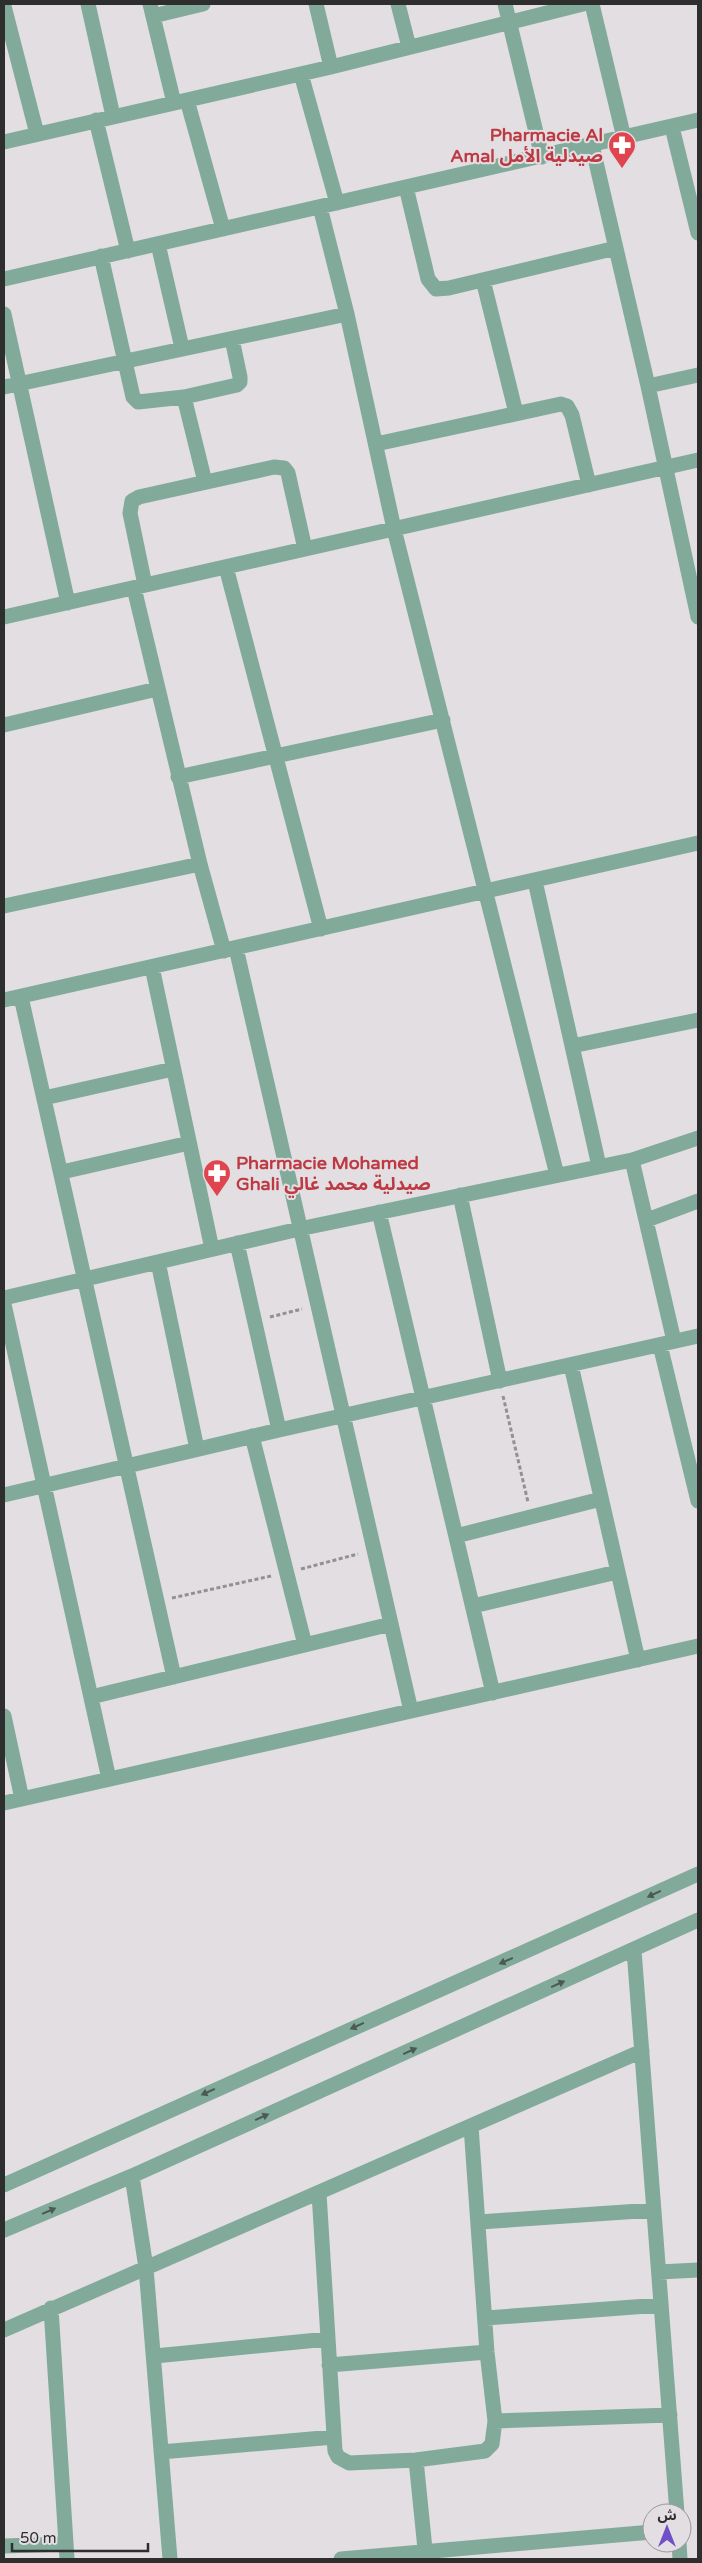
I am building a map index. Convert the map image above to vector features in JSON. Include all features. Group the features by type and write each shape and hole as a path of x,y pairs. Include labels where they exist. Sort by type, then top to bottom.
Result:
{"street":[{"path":"88,4 113,116"},
{"path":"203,4 151,10 223,229"},
{"path":"316,4 332,67"},
{"path":"398,4 408,47"},
{"path":"505,4 542,157"},
{"path":"4,142 332,67 583,4"},
{"path":"592,4 624,138"},
{"path":"4,6 9,47 37,134"},
{"path":"301,74 337,203"},
{"path":"96,120 128,251"},
{"path":"4,279 698,120"},
{"path":"672,127 698,234"},
{"path":"592,145 666,468 693,567 698,617"},
{"path":"406,187 431,284 436,289 483,280 616,248"},
{"path":"320,207 347,314 394,529 557,1175"},
{"path":"158,244 182,348"},
{"path":"101,256 133,398 138,402 232,387 240,382 232,339"},
{"path":"483,280 516,414"},
{"path":"4,314 68,603"},
{"path":"4,386 347,314"},
{"path":"648,386 698,375"},
{"path":"184,396 206,482"},
{"path":"376,444 556,405 566,406 572,415 589,485"},
{"path":"4,617 698,460"},
{"path":"306,549 288,473 284,468 268,468 139,497 132,501 130,513 157,689 200,864 230,950 299,1229 411,1711"},
{"path":"226,567 321,929"},
{"path":"4,726 157,689"},
{"path":"178,777 443,720"},
{"path":"4,1000 698,843"},
{"path":"4,906 200,864"},
{"path":"535,881 599,1166"},
{"path":"152,967 212,1249"},
{"path":"21,997 62,1172 174,1677"},
{"path":"572,1046 698,1020"},
{"path":"44,1098 173,1069"},
{"path":"4,1298 299,1229 632,1160 698,1138"},
{"path":"62,1172 189,1143"},
{"path":"632,1160 648,1220 667,1343 698,1501"},
{"path":"460,1195 500,1380"},
{"path":"648,1220 698,1201"},
{"path":"379,1212 493,1693"},
{"path":"237,1244 279,1430"},
{"path":"158,1262 197,1449"},
{"path":"4,1304 109,1779"},
{"path":"4,1495 252,1436 698,1336"},
{"path":"571,1364 638,1660"},
{"path":"252,1436 305,1645"},
{"path":"456,1536 601,1498"},
{"path":"472,1606 617,1572"},
{"path":"91,1697 391,1624"},
{"path":"4,1803 698,1646"},
{"path":"4,1716 22,1799"},
{"path":"4,2185 698,1874"},
{"path":"4,2230 132,2176 698,1920"},
{"path":"634,1950 676,2503"},
{"path":"4,2330 642,2051"},
{"path":"319,2193 334,2437 338,2458 349,2463 416,2460 485,2452 492,2444 495,2421 487,2352 471,2126"},
{"path":"132,2176 146,2268 155,2356 170,2559"},
{"path":"479,2222 654,2210"},
{"path":"658,2272 698,2270"},
{"path":"486,2318 661,2305"},
{"path":"51,2308 67,2559"},
{"path":"155,2356 328,2340"},
{"path":"329,2365 487,2352"},
{"path":"495,2421 670,2415"},
{"path":"161,2452 334,2437"},
{"path":"416,2460 425,2556"},
{"path":"341,2559 425,2556 642,2533"},
{"path":"4,2546 66,2544"}],"path":[{"path":"254,1321 317,1306"},
{"path":"500,1380 531,1517"},
{"path":"157,1602 374,1550"}],"place":[{"name":"Pharmacie Al Amal صيدلية الأمل","path":"622,169"},
{"name":"Pharmacie Mohamed Ghali صيدلية محمد غالي","path":"217,1197"}]}
